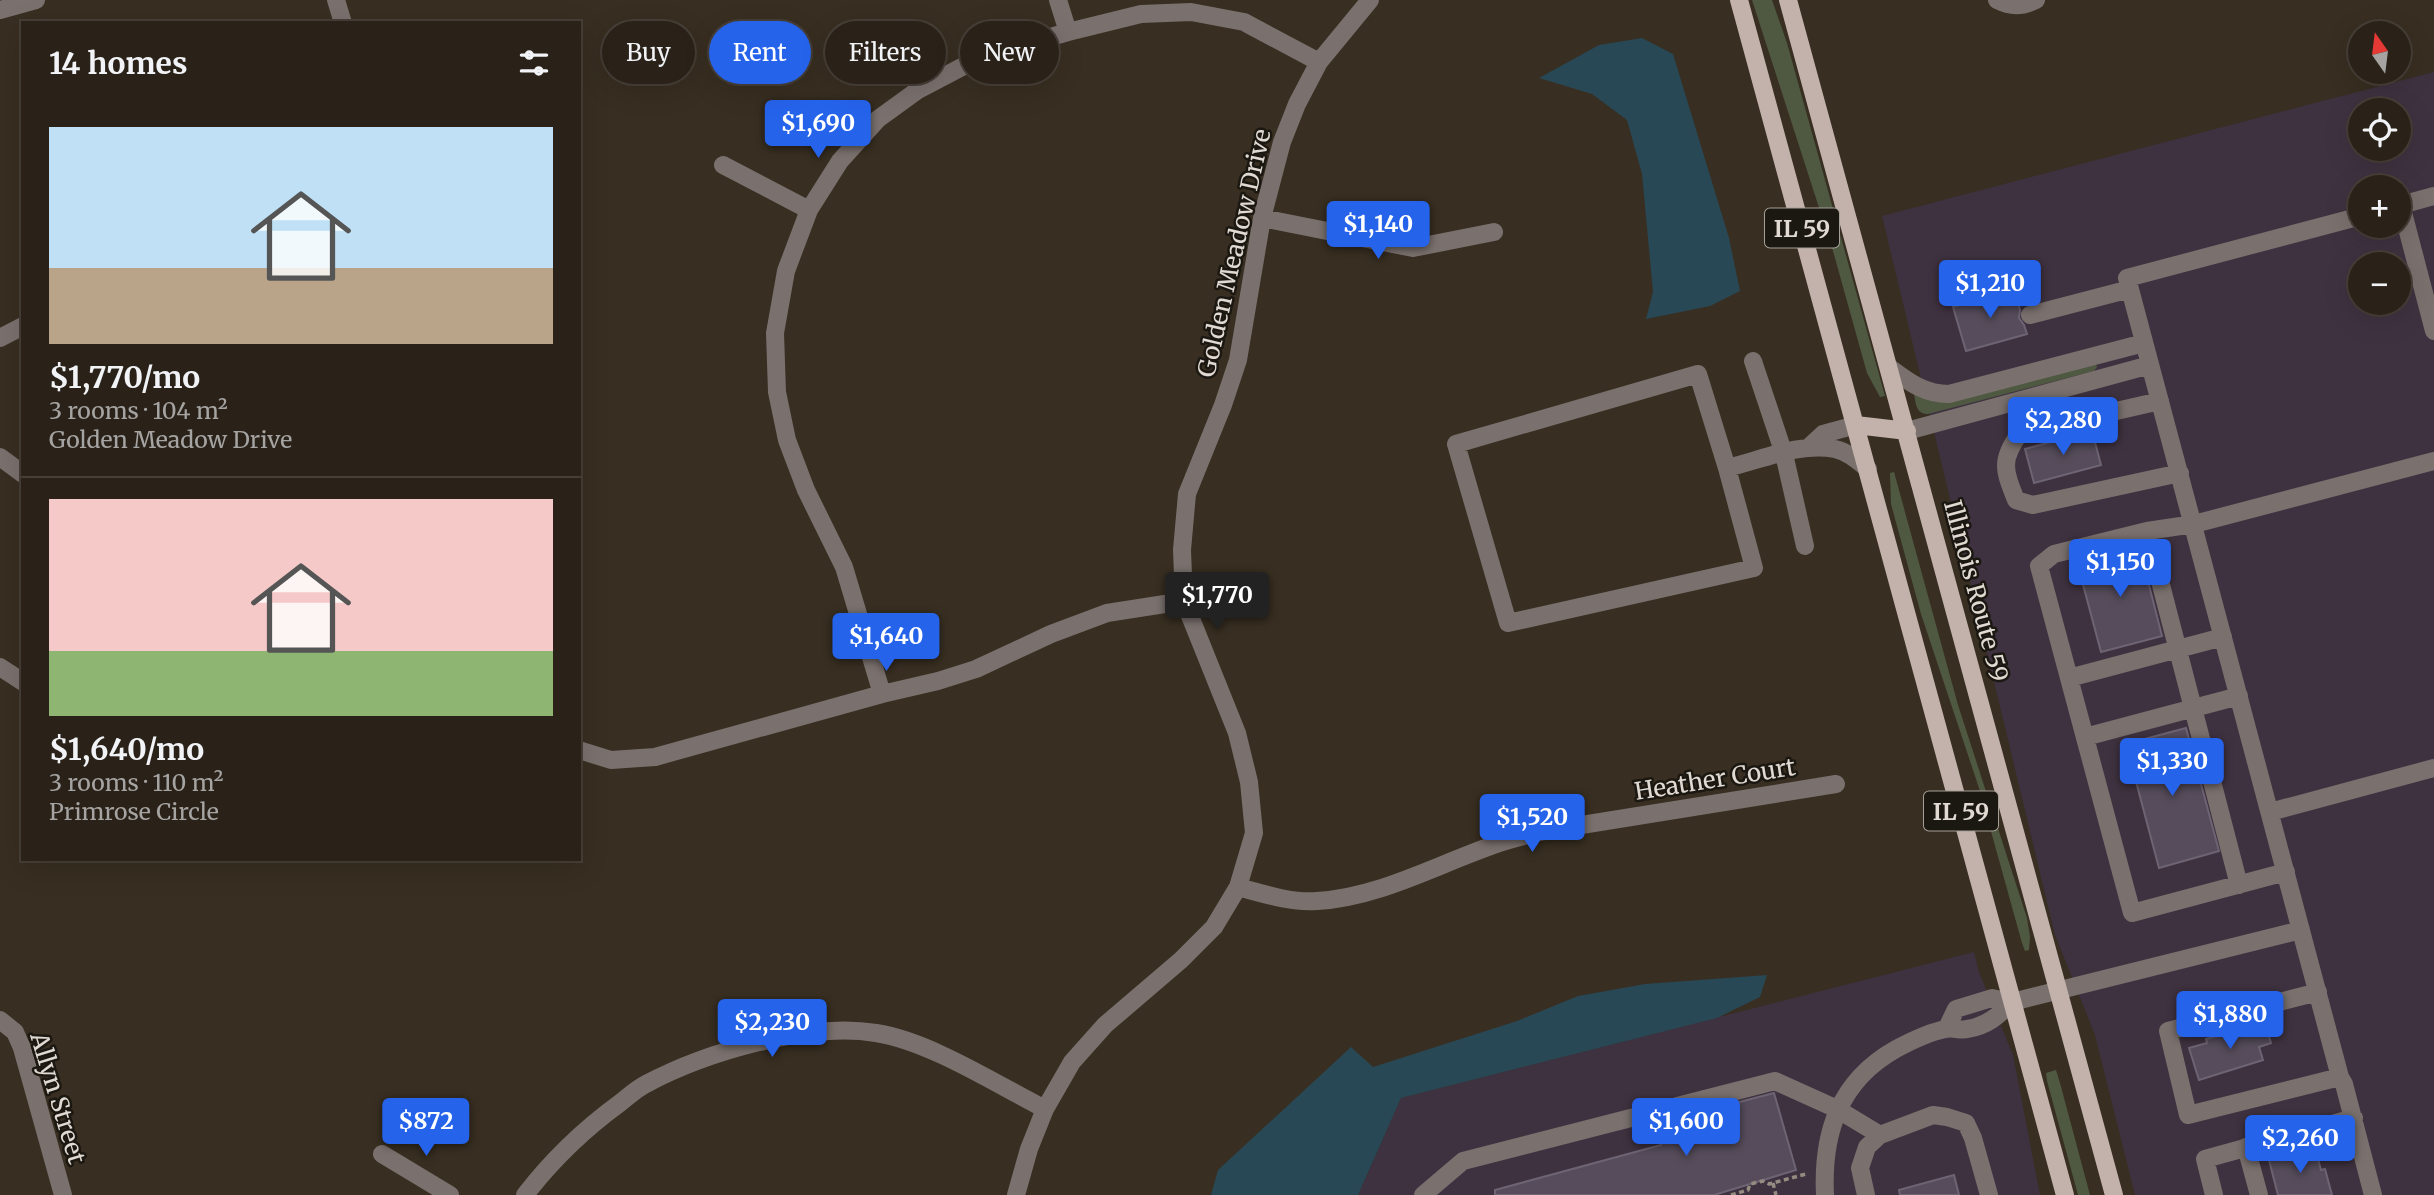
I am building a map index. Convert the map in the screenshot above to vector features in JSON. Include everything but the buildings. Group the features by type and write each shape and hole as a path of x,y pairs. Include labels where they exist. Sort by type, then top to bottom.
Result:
{"main road":[{"name":"IL 59","path":"1739,0 2064,1195"},
{"name":"Illinois Route 59","path":"1788,0 2114,1195"},
{"path":"1856,425 1907,431"}],"street":[{"path":"0,10 36,0"},
{"path":"337,0 342,21"},
{"path":"1058,0 1068,32"},
{"name":"Golden Meadow Drive","path":"1016,1195 1029,1149 1045,1109 1072,1062 1105,1025 1181,960 1214,927 1238,887 1254,832 1249,782 1237,733 1184,601 1181,550 1187,494 1238,360 1262,218 1282,142 1297,104 1319,62 1370,0"},
{"path":"1997,0 2010,6 2024,6 2036,0"},
{"path":"881,694 844,567 806,490 787,440 778,392 775,333 786,271 808,210 840,161 878,119 918,90 979,58 1141,14 1191,12 1244,23 1319,62"},
{"path":"723,164 808,210"},
{"path":"2411,202 2434,196"},
{"path":"1262,218 1413,248 1494,232"},
{"path":"2348,219 2127,278 2373,1195"},
{"path":"2409,238 2434,331"},
{"path":"2030,316 2130,289"},
{"path":"0,338 21,327"},
{"path":"1890,368 1922,390 1934,394 1949,394 2144,343"},
{"path":"1753,361 1784,454 1805,546"},
{"path":"1907,431 2150,365"},
{"path":"1698,374 1727,468 1754,568 1508,624 1457,444 1698,374"},
{"path":"2160,401 2020,433 2007,451 2005,472 2016,500 2033,505 2180,473"},
{"path":"1809,447 1823,434 1856,425"},
{"path":"1727,468 1809,447 1836,450 1852,456 1868,468"},
{"path":"0,457 21,473"},
{"path":"2286,872 2132,913 2039,566 2054,554 2147,531 2193,524 2434,461"},
{"path":"2147,531 2239,885"},
{"path":"581,752 611,760 655,757 976,669 1051,634 1107,613 1184,601"},
{"path":"2069,678 2223,637"},
{"path":"0,667 21,681"},
{"path":"2085,737 2239,696"},
{"path":"2270,812 2434,768"},
{"name":"Heather Court","path":"1238,887 1277,897 1316,901 1353,896 1387,887 1493,845 1538,832 1836,784"},
{"path":"1825,1195 1824,1164 1837,1109 1856,1081 1880,1059 1910,1042 1947,1028 1965,1030 1992,1022 2012,1002 2301,930"},
{"path":"2318,992 2168,1031 2188,1115 2340,1077"},
{"name":"Allyn Street","path":"0,1020 15,1032 22,1048 63,1195"},
{"path":"524,1195 548,1165 593,1122 644,1085 695,1063 777,1037 834,1030 877,1033 925,1047 1045,1109"},
{"path":"1423,1195 1463,1161 1775,1081 1837,1109 1880,1135"},
{"path":"1866,1195 1860,1168 1867,1147 1880,1135 1933,1115 1966,1124 1973,1138 1989,1195"},
{"path":"2214,1195 2205,1159 2354,1118"},
{"path":"2246,1147 2259,1195"},
{"path":"382,1154 450,1195"}],"path":[{"path":"1731,1195 1748,1190 1750,1184 1763,1181 1769,1184 1806,1174"},
{"path":"1773,1183 1776,1195"}],"shaded area":[{"path":"2434,72 2434,1195 2135,1195 2095,1035 2055,935 1882,216 2388,84 2412,84 2412,78"},
{"path":"1974,952 1979,972 2013,1055 2040,1195 1358,1195 1401,1098"}],"green space":[{"path":"1752,0 1772,0 1787,43 1885,396 1880,397 1867,373 1833,251"},
{"path":"2096,364 2094,371 1928,414 1917,408 1915,401 1914,394"},
{"path":"1894,472 1958,705 2027,918 2029,950 2025,951 2022,943 1979,788 1921,614 1891,504 1890,473"},
{"path":"2056,1070 2090,1195 2078,1195 2047,1081 2046,1073"}],"water":[{"path":"1642,38 1673,54 1729,238 1740,291 1710,306 1646,319 1653,292 1642,174 1627,120 1592,94 1539,78 1599,45"},
{"path":"1767,975 1760,997 1717,1018 1401,1098 1358,1195 1211,1195 1218,1170 1351,1047 1373,1067 1517,1021 1578,996 1645,984"}]}
